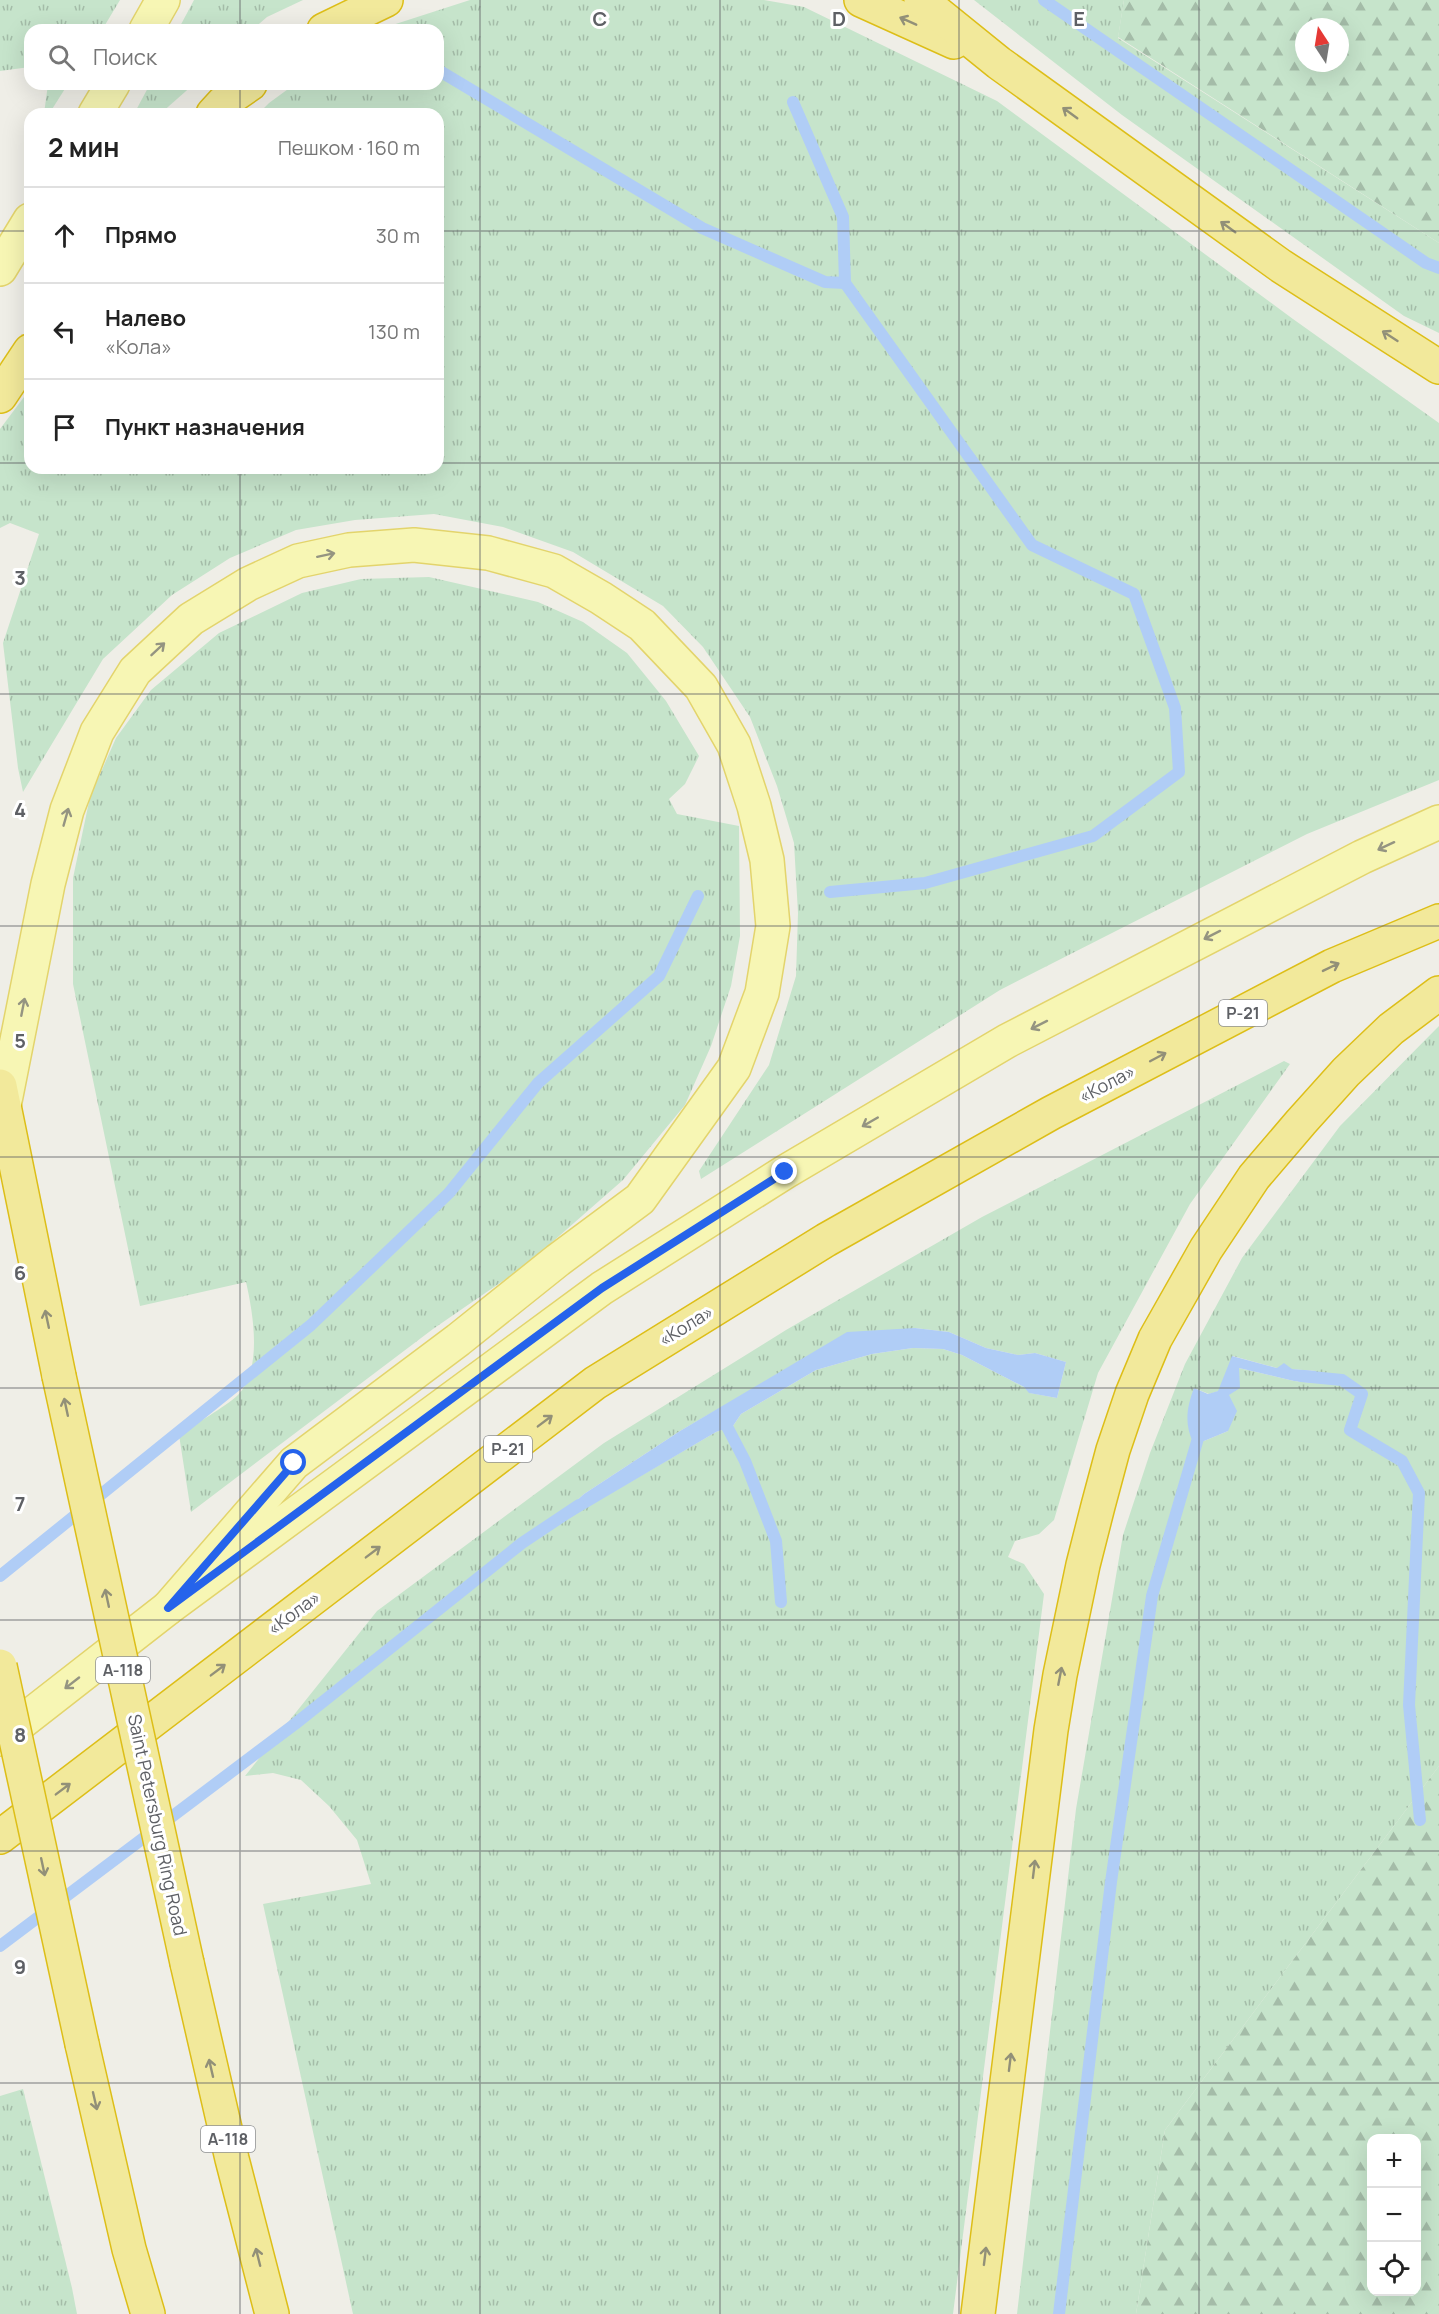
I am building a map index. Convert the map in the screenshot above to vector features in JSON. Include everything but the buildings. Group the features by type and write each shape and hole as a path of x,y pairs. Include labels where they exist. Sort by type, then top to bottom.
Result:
{"highway":[{"path":"336,24 386,0"},
{"path":"861,0 999,63"},
{"path":"921,0 999,63 1281,266 1439,368"},
{"path":"218,108 241,90"},
{"path":"0,396 24,360"},
{"name":"«Кола»","path":"0,1837 595,1383 826,1240 1051,1113 1332,966 1439,921"},
{"path":"978,2314 1049,1742 1060,1675 1083,1565 1113,1450 1132,1394 1155,1339 1206,1249 1254,1177 1346,1072 1391,1029 1439,993"},
{"name":"Saint Petersburg Ring Road","path":"2,1096 59,1376 187,1963 232,2159 272,2314"},
{"path":"0,1666 82,2044 129,2249 148,2314"},
{"path":"129,2249 136,2314"}],"main road":[{"path":"149,24 163,0"},
{"path":"99,108 109,90"},
{"path":"0,269 24,230"},
{"path":"2,1096 48,884 67,810 97,732 135,670 191,619 248,584 298,561 349,550 414,545 488,553 554,571 601,597 642,625 701,687 734,745 754,806 767,860 772,926 762,993 734,1068 640,1199 294,1463 168,1608"},
{"path":"0,1739 168,1608 602,1288 785,1172 1007,1041 1362,857 1439,822"}],"green space":[{"path":"0,0 120,0 106,24 24,24 24,68 0,71"},
{"path":"194,0 303,0 267,17 259,24 181,24"},
{"path":"470,0 764,0 804,7 997,101 1293,319 1439,423 1439,780 1307,834 1000,990 701,1179 699,1171 769,1065 796,976 798,913 794,843 777,786 750,717 703,647 663,606 573,552 503,527 434,514 355,520 296,530 230,558 172,595 103,659 23,792 3,643 39,534 10,523 0,528 0,429 24,397 24,474 444,474 444,108 264,108 287,90 444,90 444,24 396,24"},
{"path":"974,0 1124,0 1118,38 1439,243 1439,333 1404,316 1122,115"},
{"path":"1124,0 1439,0 1439,243 1118,37"},
{"path":"47,90 64,90 53,108 45,108"},
{"path":"147,90 187,90 167,108 137,108"},
{"path":"429,577 538,602 583,622 627,653 666,701 699,756 685,784 669,799 677,814 739,826 740,936 731,986 711,1046 685,1105 623,1180 526,1265 433,1329 191,1512 179,1435 232,1400 246,1384 253,1356 251,1309 246,1282 140,1306 73,984 73,878 90,797 116,738 151,690 219,633 302,593 361,579"},
{"path":"1439,1026 1439,1766 1165,2130 1136,2314 1017,2314 1076,1809 1123,1535 1150,1453 1185,1364 1242,1258 1340,1126","holes":["1233,1356 1277,1368 1316,1371 1314,1383 1294,1381 1239,1368 1229,1395 1228,1431 1204,1441 1194,1388 1209,1394 1219,1391"]},
{"path":"1284,1061 1290,1064 1190,1204 1098,1373 1054,1520 1039,1534 1015,1541 1008,1557 1024,1564 1044,1594 953,2314 353,2314 263,1904 371,1884 357,1840 329,1806 301,1780 273,1773 245,1776 377,1611 604,1443 786,1330 982,1217","holes":["915,1328 949,1332 986,1348 1018,1355 1035,1353 1066,1362 1057,1398 1030,1393 1024,1387 962,1355 943,1349 913,1348 872,1354 816,1370 741,1414 733,1426 716,1432 570,1517 565,1511 584,1494 718,1409"]},
{"path":"1439,1766 1439,2314 1136,2314 1165,2130"},
{"path":"23,2089 77,2314 0,2314 0,2096"}],"water":[{"path":"915,1328 949,1332 986,1348 1018,1355 1035,1353 1066,1362 1057,1398 1029,1393 1024,1387 962,1355 943,1349 913,1348 872,1354 816,1370 741,1414 733,1426 716,1432 570,1518 565,1511 584,1494 680,1431 847,1332"},
{"path":"1232,1356 1277,1368 1284,1363 1292,1369 1316,1371 1314,1383 1294,1381 1239,1368 1240,1388 1229,1395 1237,1411 1228,1431 1204,1441 1193,1442 1188,1428 1188,1415 1194,1388 1208,1394 1218,1391"}],"waterway":[{"path":"1044,0 1426,263 1439,268"},
{"path":"444,74 702,228 825,282 845,283"},
{"path":"793,102 843,217 845,283 1032,545 1134,594 1175,708 1179,772 1093,836 925,883 830,892"},
{"path":"0,1576 311,1325 449,1193 538,1083 659,976 698,896"},
{"path":"1301,1376 1342,1380 1362,1394 1350,1430 1402,1461 1419,1493 1409,1705 1420,1820"},
{"path":"722,1417 745,1461 776,1541 781,1602"},
{"path":"1059,2314 1111,1882 1152,1596 1201,1428"},
{"path":"0,1946 295,1724 522,1543 579,1505"}],"route":[{"path":"294,1463 168,1608 602,1288 785,1172"}]}
